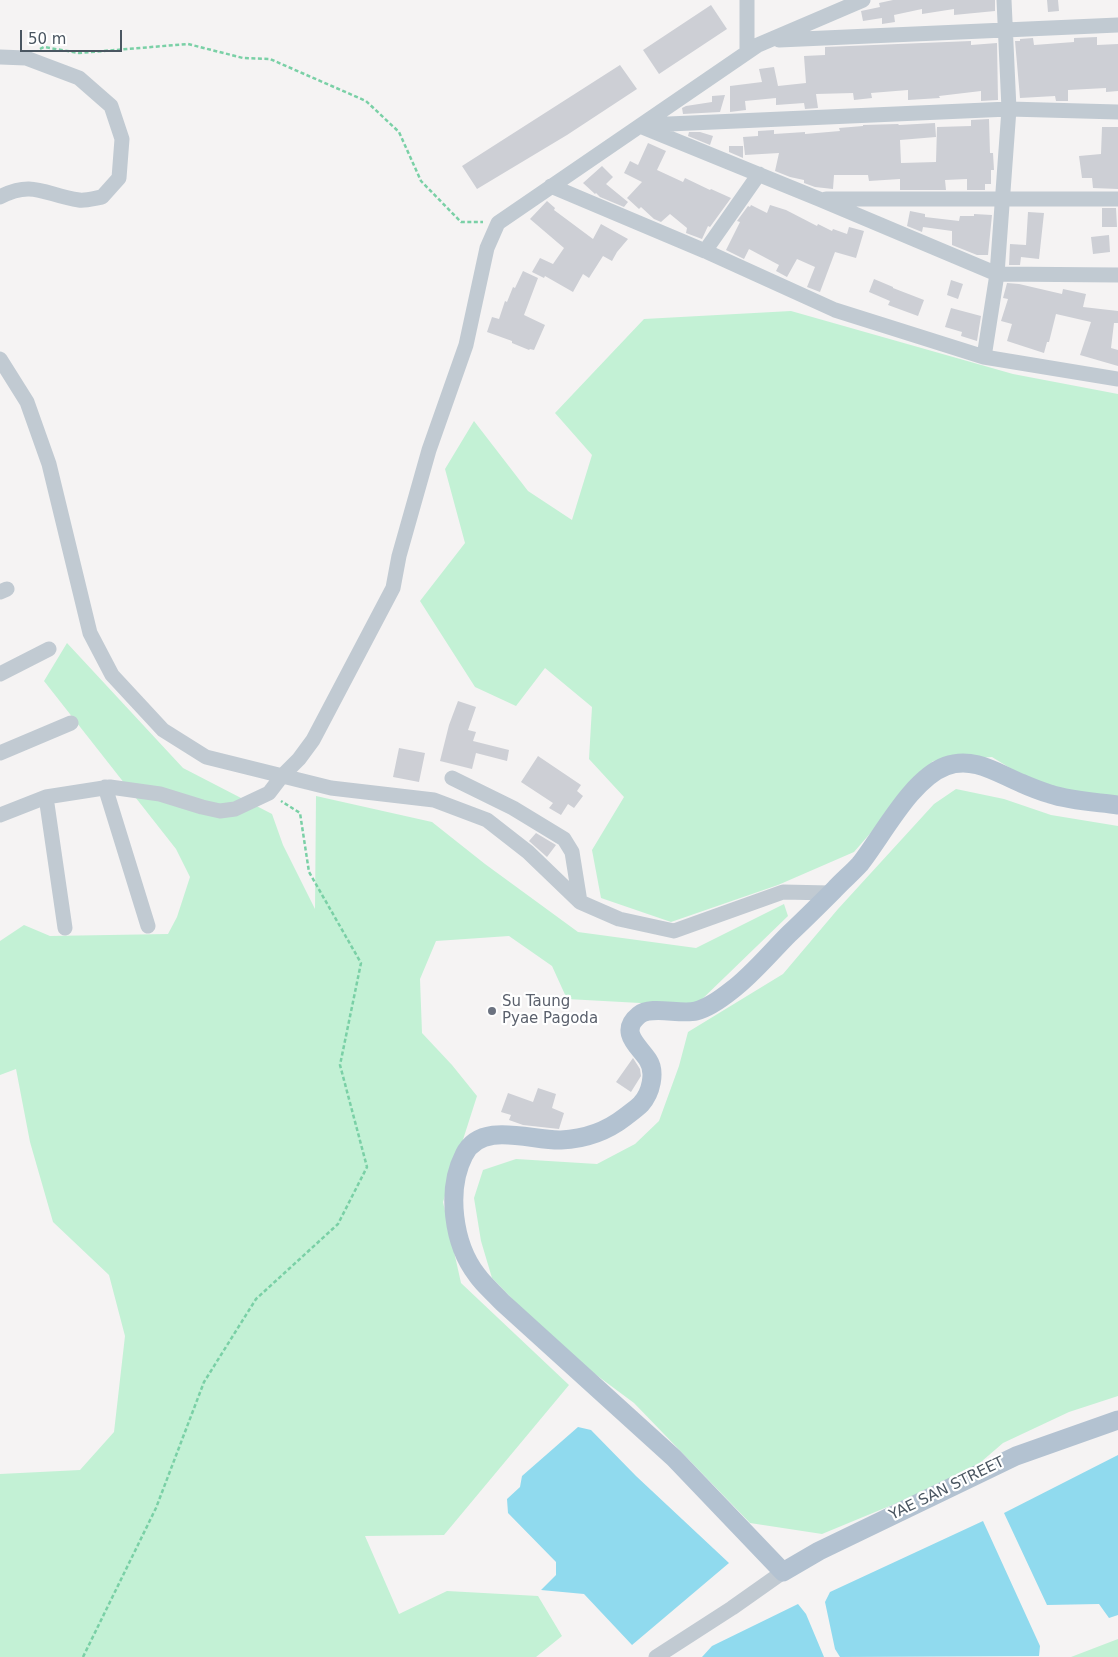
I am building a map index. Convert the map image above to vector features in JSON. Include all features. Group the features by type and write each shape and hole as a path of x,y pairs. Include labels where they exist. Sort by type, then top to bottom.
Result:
{"main road":[{"path":"783,1572 674,1458 502,1302 476,1274 462,1248 455,1220 456,1172 465,1151 479,1140 494,1134 561,1140 589,1136 613,1126 642,1103 649,1089 652,1076 649,1061 635,1045 630,1034 632,1024 639,1014 648,1011 695,1011 706,1007 734,989 858,865 908,796 928,776 947,765 975,764 1053,795 1118,805"},
{"name":"YAE SAN STREET","path":"783,1572 819,1550 1016,1456 1118,1420"}],"street":[{"path":"747,0 748,52"},
{"path":"0,815 46,796 110,787 160,794 202,807 220,810 235,809 269,793 313,740 393,588 399,556 429,450 466,345 487,248 498,222 748,52 767,41 863,0"},
{"path":"984,358 997,274 1009,109 1004,0"},
{"path":"767,41 1118,25"},
{"path":"0,57 26,58 79,78 111,106 122,139 119,178 102,197 80,200 32,188 13,190 0,197"},
{"path":"640,126 1009,109 1118,112"},
{"path":"640,126 997,274 1118,275"},
{"path":"705,251 758,174"},
{"path":"551,186 705,251 836,310 984,358 1118,379"},
{"path":"819,199 1118,199"},
{"path":"0,359 26,402 50,464 90,633 112,675 162,730 206,757 332,788 434,800 487,820 528,852 580,902 619,919 674,931 783,892 830,893"},
{"path":"0,674 48,650"},
{"path":"0,753 71,723"},
{"path":"452,778 513,808 564,839 572,852 580,902"},
{"path":"105,788 148,926"},
{"path":"46,796 65,928"},
{"path":"656,1657 732,1608 783,1572"}],"path":[{"path":"26,58 44,46 79,53 188,44 242,58 270,59 366,101 399,132 421,181 461,222 498,222"},
{"path":"83,1657 156,1508 204,1382 256,1299 338,1224 367,1167 340,1065 361,963 309,872 300,813 269,793"}],"green space":[{"path":"791,311 1013,374 1118,394 1118,799 1036,784 992,757 933,761 854,852 778,885 671,922 601,898 592,850 624,797 589,759 592,707 545,668 516,706 475,687 420,601 465,543 445,469 474,421 528,491 572,520 592,455 555,413 644,319"},
{"path":"67,643 183,768 272,814 283,845 315,909 316,796 432,822 485,864 578,932 696,948 784,904 788,916 695,1006 567,999 552,966 509,936 436,941 420,979 422,1033 452,1065 477,1096 443,1202 461,1283 569,1385 444,1535 365,1536 399,1614 447,1591 538,1596 562,1636 536,1657 0,1657 0,1474 80,1470 114,1432 125,1336 109,1275 53,1222 30,1142 16,1069 0,1075 0,941 24,925 50,936 168,934 177,917 190,877 176,849 44,681"},
{"path":"956,789 1004,799 1051,815 1118,826 1118,1396 1069,1412 1003,1443 967,1474 822,1534 750,1523 634,1403 560,1348 492,1278 481,1241 474,1198 483,1170 516,1159 597,1164 635,1144 659,1121 679,1066 688,1032 783,974 838,909 934,804"},
{"path":"1118,1639 1118,1657 1071,1657"}],"water":[{"path":"578,1427 591,1430 636,1476 729,1563 632,1645 584,1594 541,1590 556,1575 556,1562 508,1513 507,1499 520,1487 522,1476"},
{"path":"1118,1455 1118,1615 1109,1618 1099,1604 1047,1605 1004,1513"},
{"path":"983,1521 1040,1646 1039,1656 840,1657 835,1649 825,1602 830,1592"},
{"path":"798,1604 806,1614 824,1657 702,1657 712,1646"}],"building":[{"path":"893,0 995,0 995,11 954,15 954,9 922,14 922,9 894,15 895,22 882,24 882,18 863,21 861,11 880,7 879,3"},
{"path":"1047,0 1058,0 1059,11 1048,12"},
{"path":"711,5 727,29 659,74 643,50"},
{"path":"1097,37 1097,45 1118,44 1118,91 1106,92 1106,88 1068,90 1068,101 1056,101 1055,96 1020,98 1015,41 1033,38 1034,45 1074,42 1074,38"},
{"path":"971,41 971,45 997,43 998,100 981,101 981,91 939,96 940,98 908,100 908,90 871,93 872,98 854,100 853,93 816,94 818,108 805,109 804,103 776,105 776,98 745,101 746,110 730,112 730,86 762,82 759,69 774,67 778,86 806,83 804,56 825,55 825,47"},
{"path":"620,65 637,89 567,135 477,189 462,166"},
{"path":"725,95 720,112 683,114 682,108 686,106 712,102 712,96"},
{"path":"989,119 990,153 993,153 994,170 991,170 991,184 985,184 985,190 967,190 967,179 945,180 946,190 900,190 900,179 869,181 868,175 834,175 833,189 815,187 804,183 804,180 775,171 779,153 745,155 743,137 758,136 758,131 774,130 774,134 805,132 805,134 840,131 839,128 863,125 935,123 936,137 900,140 901,163 936,162 937,127 971,126 971,120"},
{"path":"1102,127 1118,127 1118,189 1093,188 1092,178 1082,178 1079,156 1101,154"},
{"path":"689,132 700,132 713,136 710,145 688,136"},
{"path":"648,143 666,151 657,170 683,182 685,178 731,198 710,227 708,226 702,239 686,233 687,228 670,214 661,222 654,219 641,207 639,209 627,198 642,182 624,173 630,161 638,165"},
{"path":"729,146 743,146 743,158 729,152"},
{"path":"602,166 613,177 606,184 628,202 624,207 600,197 583,183"},
{"path":"547,201 555,208 554,210 593,239 601,224 628,239 612,261 603,256 589,278 583,274 573,292 545,276 544,278 532,272 540,258 553,264 564,248 530,219"},
{"path":"751,205 767,213 770,205 786,210 817,226 818,224 832,231 833,229 847,234 849,227 864,231 856,258 835,252 820,292 807,287 815,267 797,259 787,277 776,271 779,265 749,249 744,259 726,250 740,222 737,221 748,206 750,207"},
{"path":"1102,208 1116,208 1117,227 1102,227"},
{"path":"910,211 925,214 925,217 959,221 960,216 974,216 974,214 992,215 988,255 977,255 952,245 952,231 923,227 922,232 907,226"},
{"path":"1028,212 1044,213 1039,259 1021,257 1020,265 1009,265 1010,244 1026,245"},
{"path":"1109,235 1110,252 1093,254 1091,237"},
{"path":"523,271 538,278 524,315 545,325 534,350 529,350 512,343 512,341 487,332 492,317 499,319 505,301 507,302 513,287 515,288"},
{"path":"874,279 924,300 918,316 888,305 890,301 869,292"},
{"path":"951,280 963,284 958,299 947,295"},
{"path":"1007,283 1062,294 1063,289 1086,294 1083,307 1118,311 1118,323 1114,323 1111,348 1118,350 1118,366 1080,355 1091,322 1056,314 1049,342 1047,342 1044,353 1007,341 1012,324 1001,321 1008,299 1003,298"},
{"path":"951,308 981,316 977,341 961,336 962,332 945,327"},
{"path":"458,701 476,707 468,730 476,732 473,741 509,750 507,761 476,753 472,769 440,761 449,725"},
{"path":"399,748 425,753 419,782 393,777"},
{"path":"538,756 581,785 577,791 583,796 574,808 568,804 561,815 549,808 553,803 521,782"},
{"path":"536,833 556,845 547,857 529,841"},
{"path":"633,1058 640,1069 641,1076 631,1092 616,1082"},
{"path":"538,1088 556,1094 552,1108 564,1113 559,1129 523,1125 509,1120 511,1115 501,1112 508,1093 533,1102"}],"place":[{"name":"Su Taung Pyae Pagoda","path":"492,1011"}]}
